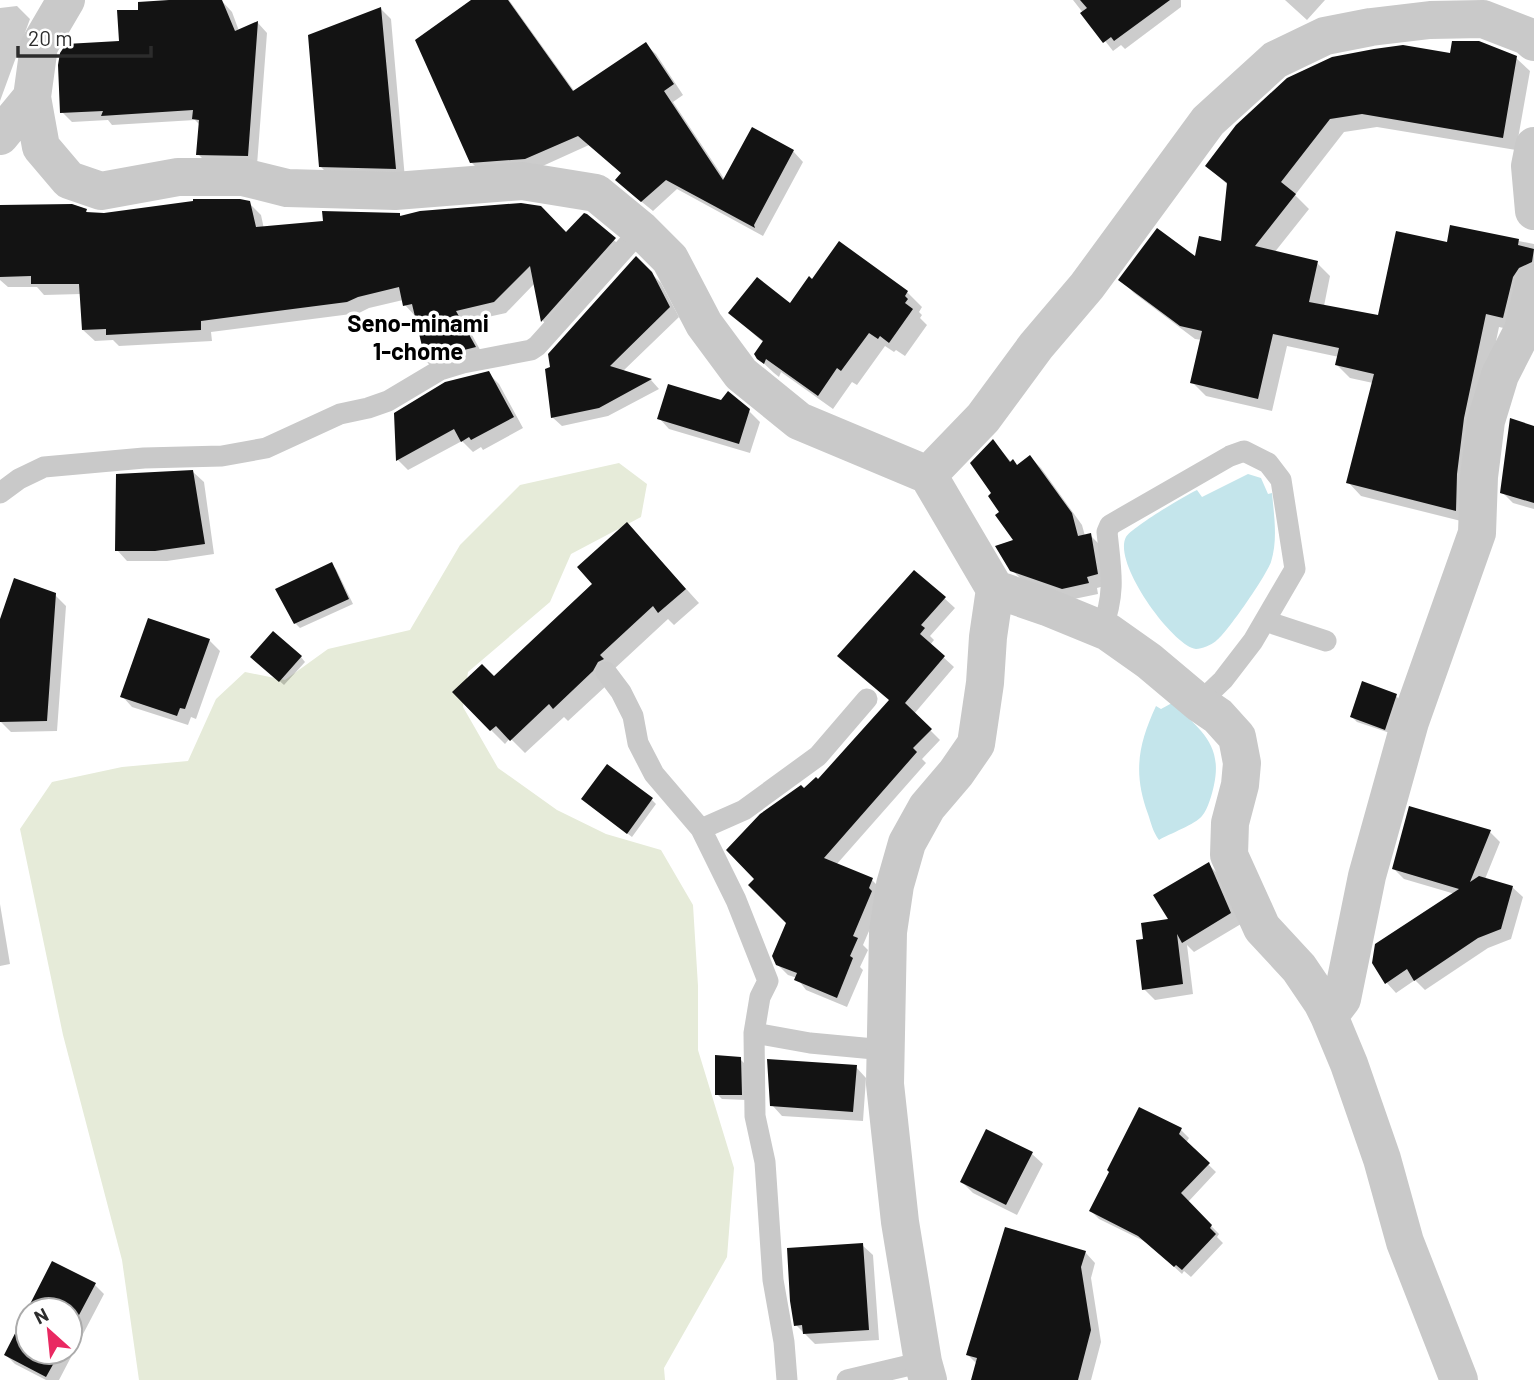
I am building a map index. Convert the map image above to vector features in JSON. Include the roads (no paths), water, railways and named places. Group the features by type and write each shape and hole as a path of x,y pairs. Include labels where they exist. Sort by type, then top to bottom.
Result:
{"street":[{"path":"66,0 39,47 32,97 41,147 69,180 101,191 178,177 243,177 287,188 394,191 522,181 596,192 670,259 704,324 741,374 799,421 928,475 995,589 976,744 927,807 907,843 895,885 888,932 885,1084 900,1222 926,1371"},
{"path":"928,475 983,418 1036,346 1087,286 1208,121 1275,60 1377,14 1430,20 1483,19 1527,36 1534,42"},
{"path":"0,136 32,97"},
{"path":"1534,146 1530,166 1534,211"},
{"path":"1329,1016 1342,999 1367,877 1406,734 1477,533 1479,477 1486,421 1500,375 1523,330 1534,283"},
{"path":"995,589 1102,629 1149,661 1217,716 1237,737 1242,763 1240,785 1230,822 1229,855 1262,928 1299,968 1329,1016 1382,1159 1405,1242 1459,1380"}],"lane":[{"path":"0,493 19,479 44,467 144,458 222,456 265,448 341,414 388,401 440,370 463,362 531,350 641,230"},
{"path":"1102,629 1111,605 1112,582 1107,532 1110,525 1230,456 1244,451 1268,463 1281,480 1295,569 1265,621 1223,680 1199,703"},
{"path":"1265,621 1326,641"},
{"path":"606,672 621,692 633,716 639,743 654,774 701,829 736,900 768,981 760,997 754,1033 755,1116 765,1162 773,1280 784,1342 787,1380"},
{"path":"701,829 744,810 818,756 867,699"},
{"path":"754,1033 810,1043 885,1050"},
{"path":"847,1380 926,1371"}],"water":[{"path":"1248,474 1261,478 1268,494 1272,493 1275,536 1271,562 1254,591 1221,636 1209,645 1196,649 1173,634 1147,602 1128,565 1124,549 1126,537 1147,520 1190,493 1197,490 1202,497"},
{"path":"1172,703 1206,738 1212,748 1216,771 1211,797 1202,816 1159,840 1143,799 1140,759 1145,734 1156,706 1161,709"}],"district":[{"name":"Seno-minami 1-chome","path":"418,338"}]}
